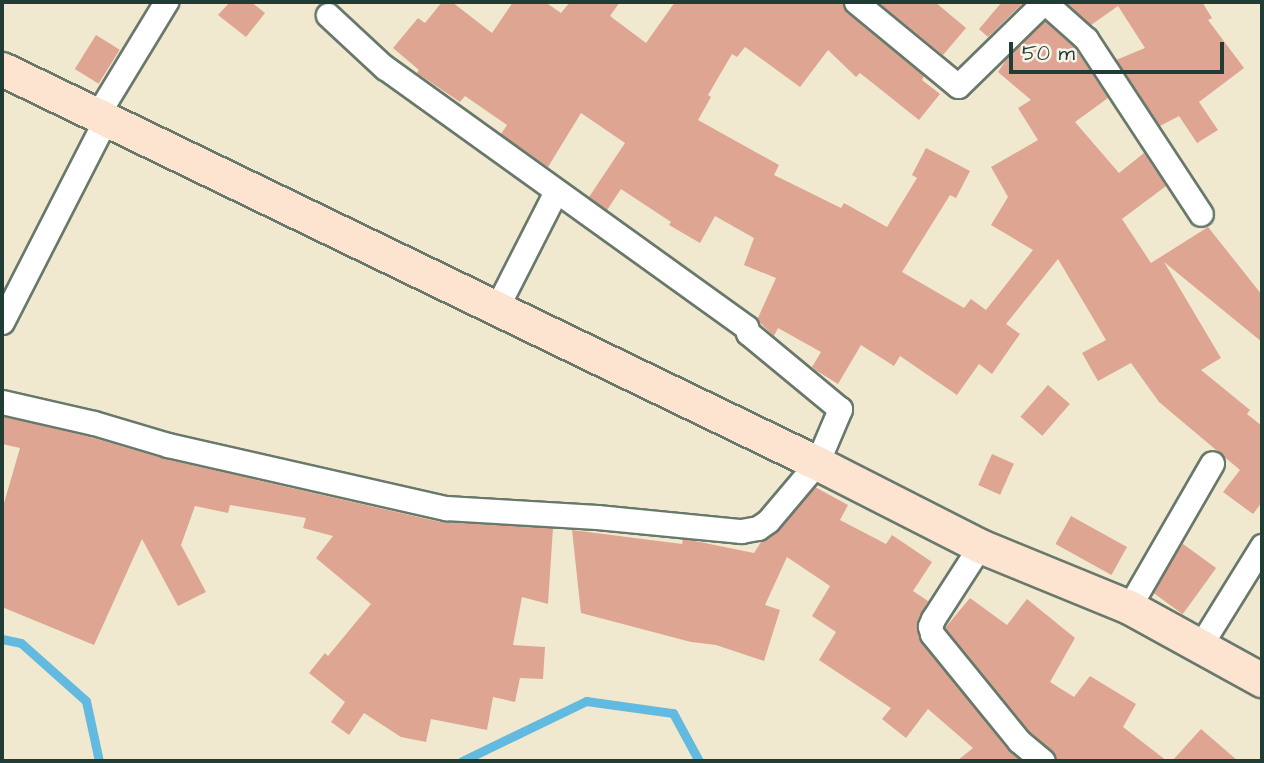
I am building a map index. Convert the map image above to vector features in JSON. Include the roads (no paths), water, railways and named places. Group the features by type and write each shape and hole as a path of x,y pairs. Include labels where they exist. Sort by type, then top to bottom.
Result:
{"street":[{"path":"2,323 101,119 166,2"},
{"path":"856,2 958,86 1042,4 1049,6 1086,39 1201,214"},
{"path":"2,402 94,423 168,445 446,508 597,517 741,531 758,528 768,521 817,463 840,409 748,333 746,327 385,68 328,15"},
{"path":"2,69 817,463 980,546 1129,607 1262,680"},
{"path":"496,309 556,191"},
{"path":"1129,607 1212,463"},
{"path":"980,546 933,619 930,626 932,634 1020,741 1043,761"},
{"path":"1199,646 1262,546"}],"waterway":[{"path":"2,639 21,643 86,701 99,761"},
{"path":"462,761 586,701 673,713 699,761"}]}
